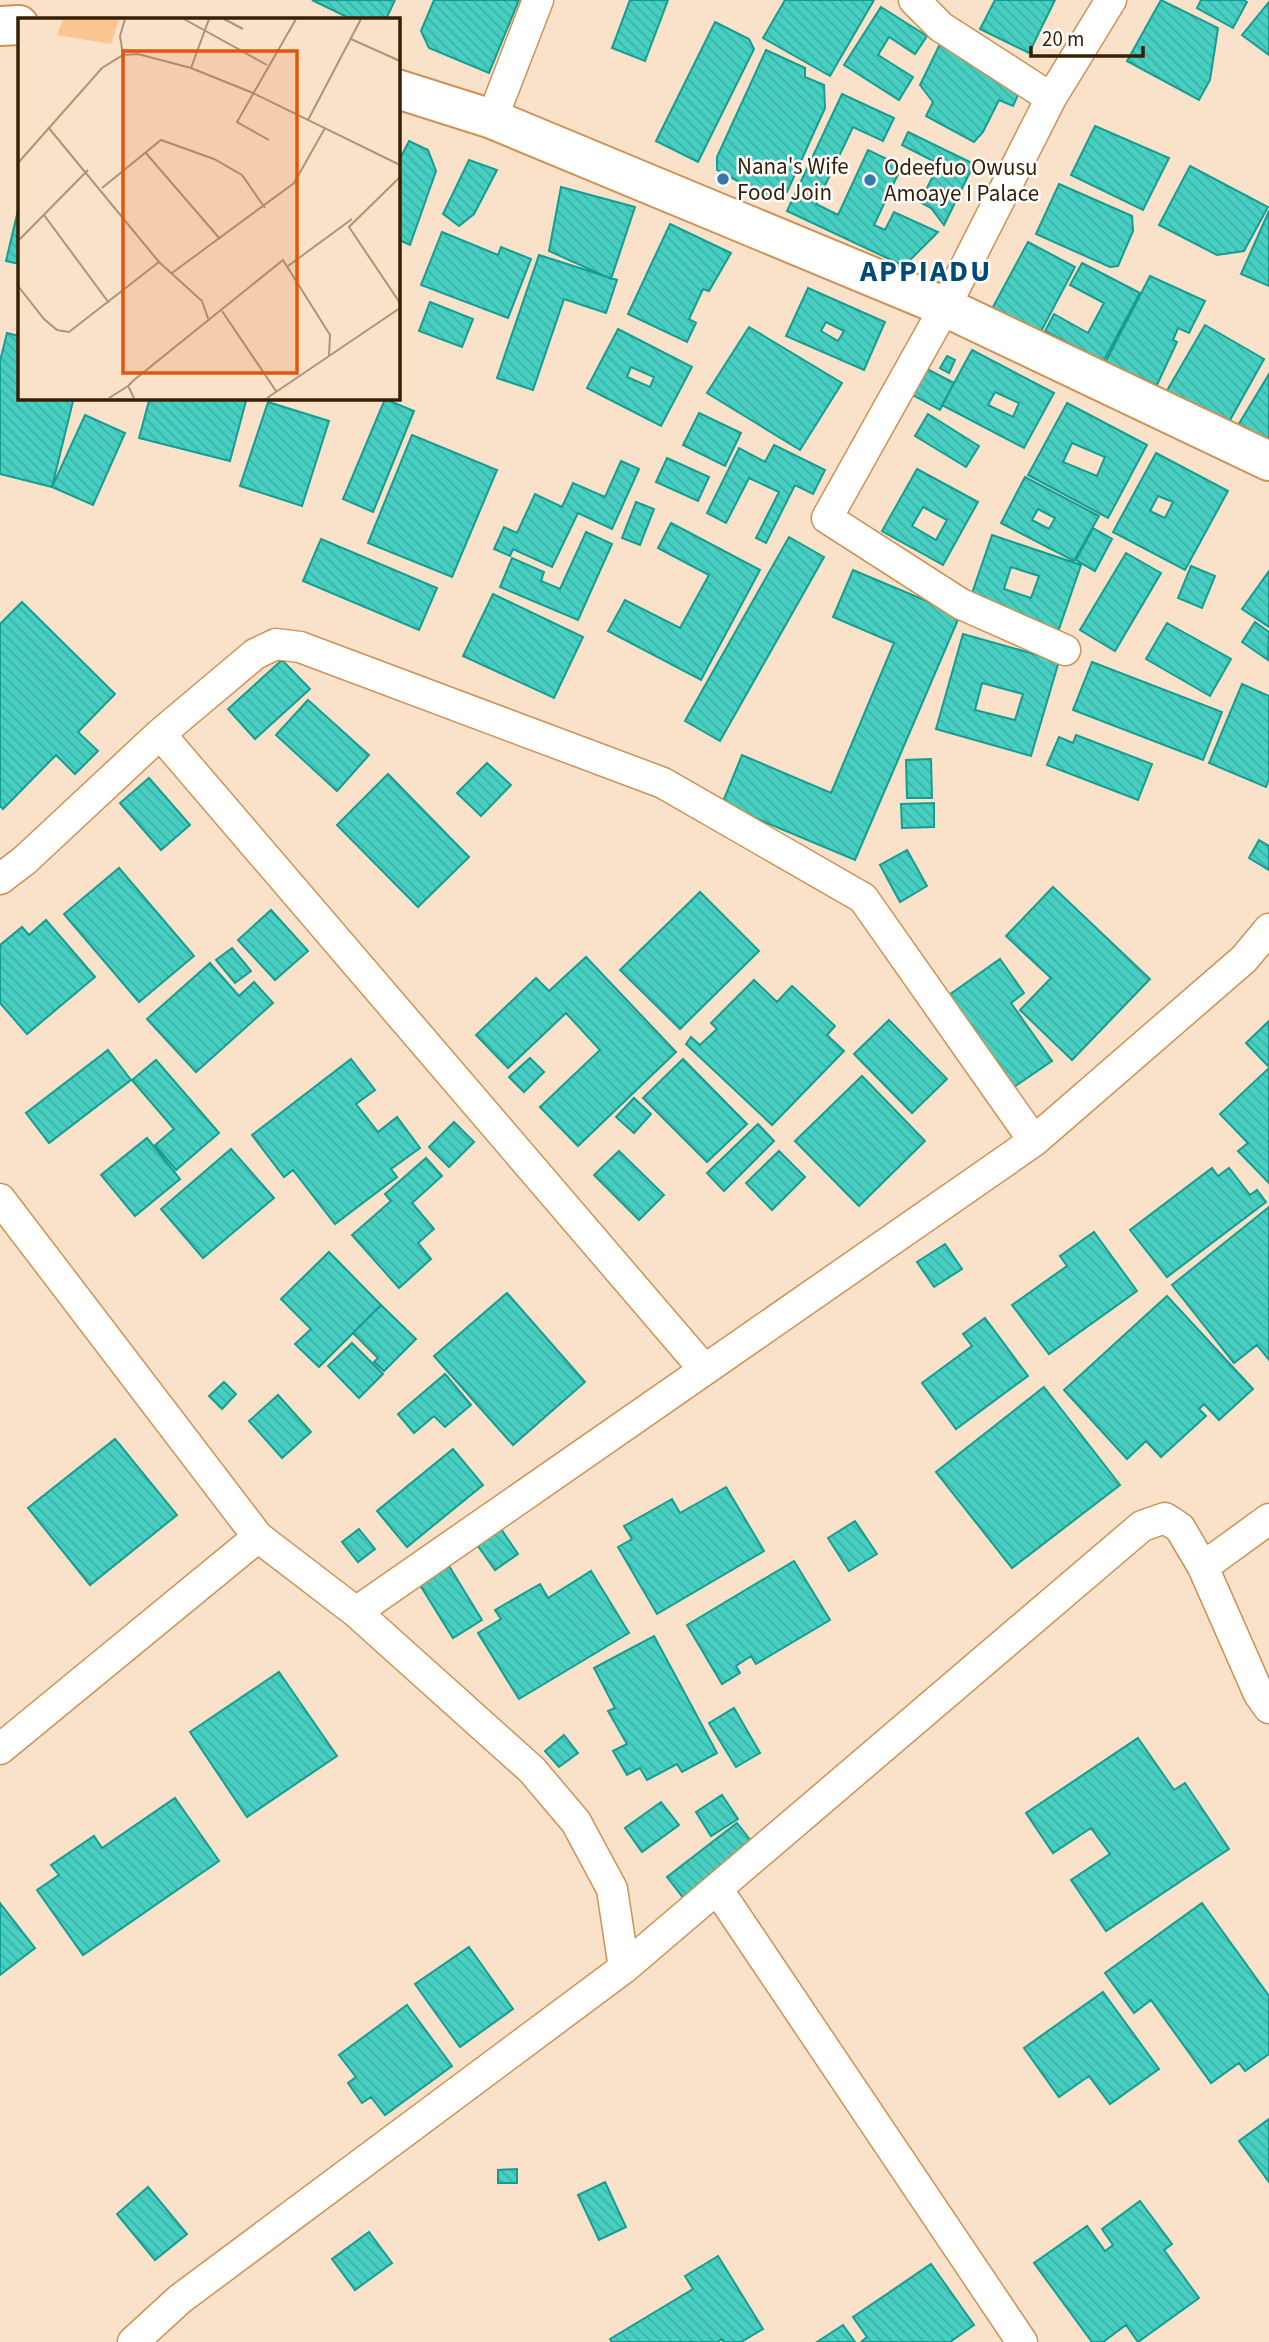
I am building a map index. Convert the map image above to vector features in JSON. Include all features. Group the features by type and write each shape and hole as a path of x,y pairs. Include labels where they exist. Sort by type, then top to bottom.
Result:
{"street":[{"path":"492,119 538,0"},
{"path":"914,0 941,27 1051,98"},
{"path":"1065,650 961,604 827,518 945,307 1051,98 1111,0"},
{"path":"0,26 18,25"},
{"path":"399,90 492,119 945,307 1269,461"},
{"path":"0,880 160,734 256,654 276,644 300,647 663,783 863,898 1034,1141"},
{"path":"160,734 703,1368"},
{"path":"356,1612 703,1368 1034,1141 1244,959 1269,929"},
{"path":"0,1199 258,1537 356,1612 532,1770 576,1822 612,1889 624,1969"},
{"path":"133,2342 202,2283 624,1969 1142,1526 1165,1518 1180,1528 1203,1567 1259,1694 1269,1708"},
{"path":"1203,1567 1269,1519"},
{"path":"0,1749 258,1537"},
{"path":"719,1890 1022,2342"}],"building":[{"path":"312,0 395,0 386,18 349,18"},
{"path":"434,0 519,0 489,73 429,48 421,31"},
{"path":"630,0 668,0 645,61 612,48"},
{"path":"785,0 874,0 830,76 763,38"},
{"path":"995,0 1055,0 1029,53 980,29"},
{"path":"1161,0 1218,28 1210,80 1199,100 1127,61"},
{"path":"1201,0 1247,2 1233,28 1197,8"},
{"path":"1269,2 1269,55 1242,35"},
{"path":"881,7 927,36 915,54 889,37 878,55 913,77 899,100 844,65"},
{"path":"715,22 749,39 754,49 698,162 656,141"},
{"path":"940,44 1023,84 1013,106 999,100 983,132 974,142 926,116 933,102 920,85"},
{"path":"766,50 805,68 805,77 824,85 825,108 787,192 771,199 717,170 717,157"},
{"path":"842,94 894,118 883,141 853,127 816,204 838,215 868,150 902,166 874,225 885,230 894,212 938,232 904,266 787,211"},
{"path":"1095,126 1169,158 1143,210 1071,175"},
{"path":"908,132 974,164 944,225 931,208 920,202 939,164 902,145"},
{"path":"409,141 428,150 436,171 410,245 399,240 399,156 401,157"},
{"path":"469,160 497,170 474,214 459,226 443,214"},
{"path":"1190,166 1268,207 1244,251 1217,255 1159,225"},
{"path":"1059,184 1132,216 1133,231 1118,266 1110,267 1036,234"},
{"path":"561,187 635,207 611,279 549,251"},
{"path":"18,210 18,264 6,261"},
{"path":"1269,211 1269,286 1241,274"},
{"path":"670,224 731,253 709,291 703,289 689,319 696,323 687,342 628,314"},
{"path":"442,232 498,255 501,247 531,259 508,318 421,285"},
{"path":"1028,242 1075,267 1035,343 987,318"},
{"path":"539,255 617,280 606,313 564,299 533,390 497,378"},
{"path":"1082,263 1140,293 1103,362 1045,331 1054,314 1088,333 1104,303 1070,285"},
{"path":"1150,276 1205,301 1189,333 1178,328 1173,340 1177,342 1157,385 1105,363"},
{"path":"808,288 885,322 864,370 786,336","holes":["826,322 844,331 838,341 821,331"]},
{"path":"430,302 473,319 462,347 419,331"},
{"path":"1205,325 1264,359 1225,429 1165,394"},
{"path":"749,327 842,383 800,450 707,393"},
{"path":"618,329 692,367 661,426 587,388","holes":["631,367 654,377 650,387 627,377"]},
{"path":"7,333 18,336 18,399 74,399 52,487 0,474 0,361"},
{"path":"972,350 1054,393 1024,448 942,405","holes":["995,392 1019,403 1013,417 988,405"]},
{"path":"947,356 955,360 949,373 940,368"},
{"path":"927,369 954,383 940,410 913,395"},
{"path":"1269,374 1269,459 1231,437"},
{"path":"149,399 246,399 230,461 139,438"},
{"path":"385,399 414,411 373,512 343,499"},
{"path":"268,402 329,421 302,506 240,486"},
{"path":"1067,403 1147,445 1108,518 1028,475","holes":["1072,443 1105,457 1097,476 1063,462"]},
{"path":"699,413 741,433 725,466 683,445"},
{"path":"928,414 979,446 966,467 915,436"},
{"path":"85,415 125,433 93,505 52,487"},
{"path":"412,435 497,470 452,577 368,543"},
{"path":"774,445 825,470 813,494 795,485 766,543 756,538 779,492 749,478 726,523 707,513 739,448 765,462"},
{"path":"1156,453 1228,491 1185,570 1113,532","holes":["1158,496 1173,502 1165,518 1150,511"]},
{"path":"667,458 709,477 698,501 656,482"},
{"path":"621,461 639,469 612,529 578,513 552,567 513,549 510,556 494,549 504,527 517,533 535,494 562,507 573,483 605,497"},
{"path":"917,469 978,502 943,565 882,531","holes":["923,507 947,520 936,540 912,526"]},
{"path":"1025,477 1099,516 1074,561 1001,523","holes":["1038,509 1055,518 1049,529 1032,520"]},
{"path":"636,502 654,509 640,545 622,538"},
{"path":"671,523 760,570 701,680 608,631 625,600 680,628 709,575 658,548"},
{"path":"1093,528 1112,539 1095,571 1076,560"},
{"path":"586,532 612,544 578,620 500,587 512,558 544,572 541,581 560,589"},
{"path":"992,535 1081,565 1058,632 969,602","holes":["1011,567 1039,576 1031,598 1004,589"]},
{"path":"789,537 824,557 720,741 685,721"},
{"path":"321,539 437,588 419,630 303,581"},
{"path":"1126,553 1161,573 1115,651 1080,630"},
{"path":"1191,566 1215,576 1202,608 1178,598"},
{"path":"853,570 960,615 855,860 722,804 742,755 831,793 894,643 833,617"},
{"path":"1269,571 1269,627 1242,609"},
{"path":"493,594 583,637 554,698 463,656"},
{"path":"22,602 115,694 78,732 98,751 75,774 56,755 3,809 0,806 0,624"},
{"path":"1255,622 1269,632 1268,660 1242,642"},
{"path":"1167,623 1231,659 1210,696 1146,659"},
{"path":"963,634 1059,661 1031,756 936,729","holes":["982,683 1023,694 1015,720 975,710"]},
{"path":"282,660 310,689 255,739 228,709"},
{"path":"1092,662 1222,712 1203,760 1073,710"},
{"path":"1242,684 1269,696 1269,779 1266,787 1209,763"},
{"path":"308,700 369,755 337,791 276,735"},
{"path":"1076,735 1152,764 1138,800 1047,765 1059,737 1073,743"},
{"path":"931,759 932,798 907,798 906,760"},
{"path":"487,763 511,785 481,816 457,793"},
{"path":"388,774 469,857 418,907 337,825"},
{"path":"149,778 190,825 161,850 120,803"},
{"path":"934,803 934,827 902,828 901,804"},
{"path":"1259,840 1269,846 1269,870 1249,858"},
{"path":"907,850 927,886 900,902 880,865"},
{"path":"119,868 194,956 139,1002 64,914"},
{"path":"1053,887 1150,979 1072,1060 1020,1010 1051,978 1006,936"},
{"path":"700,892 759,951 680,1029 620,970"},
{"path":"271,910 308,951 275,980 238,940"},
{"path":"46,920 95,977 27,1034 0,1003 0,945 22,927 29,935"},
{"path":"232,948 251,971 235,983 216,960"},
{"path":"586,957 676,1052 578,1146 540,1107 600,1050 566,1013 508,1068 476,1035 536,978 549,991"},
{"path":"1000,959 1024,993 1011,1003 1052,1061 1014,1087 949,995"},
{"path":"210,963 239,996 254,982 273,1003 196,1072 147,1019"},
{"path":"754,980 777,1002 792,986 835,1026 827,1035 844,1051 772,1125 686,1044 691,1037 700,1045 717,1029 711,1023"},
{"path":"889,1020 947,1079 912,1113 854,1054"},
{"path":"1269,1021 1269,1067 1246,1043"},
{"path":"108,1050 131,1080 49,1143 26,1113"},
{"path":"530,1058 544,1072 524,1092 509,1077"},
{"path":"351,1059 375,1090 356,1104 378,1132 397,1117 420,1148 391,1169 397,1177 335,1224 293,1170 284,1177 252,1135"},
{"path":"683,1059 747,1124 707,1162 643,1098"},
{"path":"156,1060 219,1133 176,1170 155,1145 174,1129 132,1080"},
{"path":"1269,1068 1269,1183 1238,1151 1248,1143 1220,1114"},
{"path":"862,1076 925,1141 859,1206 795,1141"},
{"path":"634,1098 651,1114 634,1133 616,1117"},
{"path":"454,1122 474,1142 449,1167 429,1147"},
{"path":"758,1124 774,1141 724,1191 707,1173"},
{"path":"147,1138 180,1179 135,1216 101,1175"},
{"path":"231,1149 274,1198 203,1258 161,1209"},
{"path":"619,1151 664,1195 639,1220 594,1175"},
{"path":"779,1151 805,1177 772,1210 746,1183"},
{"path":"426,1158 442,1176 412,1203 434,1229 418,1243 431,1259 399,1288 352,1235 391,1201 385,1194"},
{"path":"1212,1168 1218,1176 1229,1168 1250,1195 1257,1190 1266,1202 1167,1277 1130,1230"},
{"path":"1269,1207 1269,1360 1257,1345 1234,1363 1172,1285"},
{"path":"1094,1232 1137,1291 1049,1354 1012,1305 1067,1266 1060,1256"},
{"path":"945,1244 962,1269 934,1287 917,1262"},
{"path":"329,1252 381,1305 319,1367 295,1344 311,1329 281,1299"},
{"path":"507,1293 585,1382 513,1445 434,1356"},
{"path":"1167,1296 1253,1389 1219,1420 1204,1404 1199,1409 1206,1416 1161,1457 1146,1441 1127,1459 1064,1390"},
{"path":"381,1305 416,1339 384,1371 374,1362 378,1358 353,1333"},
{"path":"985,1318 1028,1376 956,1429 922,1383 972,1346 963,1334"},
{"path":"352,1343 383,1374 359,1398 328,1366"},
{"path":"445,1374 471,1405 445,1427 434,1416 414,1433 398,1414"},
{"path":"224,1382 236,1394 222,1409 209,1396"},
{"path":"1044,1387 1120,1485 1012,1568 936,1472"},
{"path":"278,1395 311,1432 282,1458 249,1421"},
{"path":"115,1439 177,1515 90,1585 28,1508"},
{"path":"453,1449 483,1485 407,1547 377,1511"},
{"path":"726,1487 764,1551 657,1614 618,1547 632,1539 624,1526 672,1499 680,1513"},
{"path":"855,1521 877,1554 849,1571 828,1538"},
{"path":"497,1523 518,1554 495,1570 473,1539"},
{"path":"359,1529 375,1549 358,1562 342,1542"},
{"path":"794,1561 830,1620 756,1664 751,1656 736,1666 740,1673 722,1684 687,1625"},
{"path":"449,1566 482,1620 453,1638 420,1585"},
{"path":"591,1571 629,1633 519,1699 478,1633 501,1619 495,1610 540,1584 548,1598"},
{"path":"654,1636 717,1753 682,1772 677,1764 647,1780 640,1768 627,1775 613,1751 627,1744 608,1711 615,1708 594,1668"},
{"path":"279,1672 337,1756 247,1817 190,1732"},
{"path":"734,1708 760,1753 736,1767 709,1723"},
{"path":"564,1735 578,1753 559,1767 545,1751"},
{"path":"1138,1738 1174,1790 1185,1783 1229,1849 1106,1931 1071,1880 1110,1854 1091,1828 1053,1853 1026,1813"},
{"path":"722,1795 738,1819 711,1836 696,1812"},
{"path":"175,1798 219,1861 83,1955 37,1890 59,1875 51,1865 94,1836 102,1848"},
{"path":"661,1802 679,1825 642,1852 625,1828"},
{"path":"737,1823 755,1846 685,1900 667,1877"},
{"path":"0,1903 35,1948 0,1975"},
{"path":"1202,1903 1269,1996 1269,2054 1245,2071 1239,2063 1211,2083 1151,2000 1134,2013 1105,1973"},
{"path":"469,1947 513,2009 460,2047 415,1984"},
{"path":"1103,1992 1159,2069 1110,2104 1089,2076 1059,2097 1024,2048"},
{"path":"407,2005 452,2066 385,2115 371,2097 362,2103 348,2083 356,2077 339,2055"},
{"path":"1269,2119 1269,2182 1239,2141"},
{"path":"517,2169 517,2183 498,2183 498,2170"},
{"path":"605,2182 626,2227 599,2240 578,2195"},
{"path":"148,2187 187,2234 155,2260 117,2214"},
{"path":"1140,2201 1172,2244 1164,2250 1199,2298 1138,2342 1126,2325 1103,2342 1092,2342 1034,2263 1087,2226 1105,2251 1113,2245 1102,2229"},
{"path":"369,2232 392,2263 355,2290 332,2259"},
{"path":"718,2256 763,2329 741,2342 724,2342 722,2339 717,2342 612,2342 610,2339 693,2289 685,2276"},
{"path":"931,2264 974,2325 950,2342 861,2342 867,2337 853,2317"},
{"path":"843,2325 855,2342 817,2342"}],"place":[{"name":"Nana's Wife Food Join","path":"723,179"},
{"name":"Odeefuo Owusu Amoaye I Palace","path":"870,180"}],"district":[{"name":"APPIADU","path":"926,271"}]}
